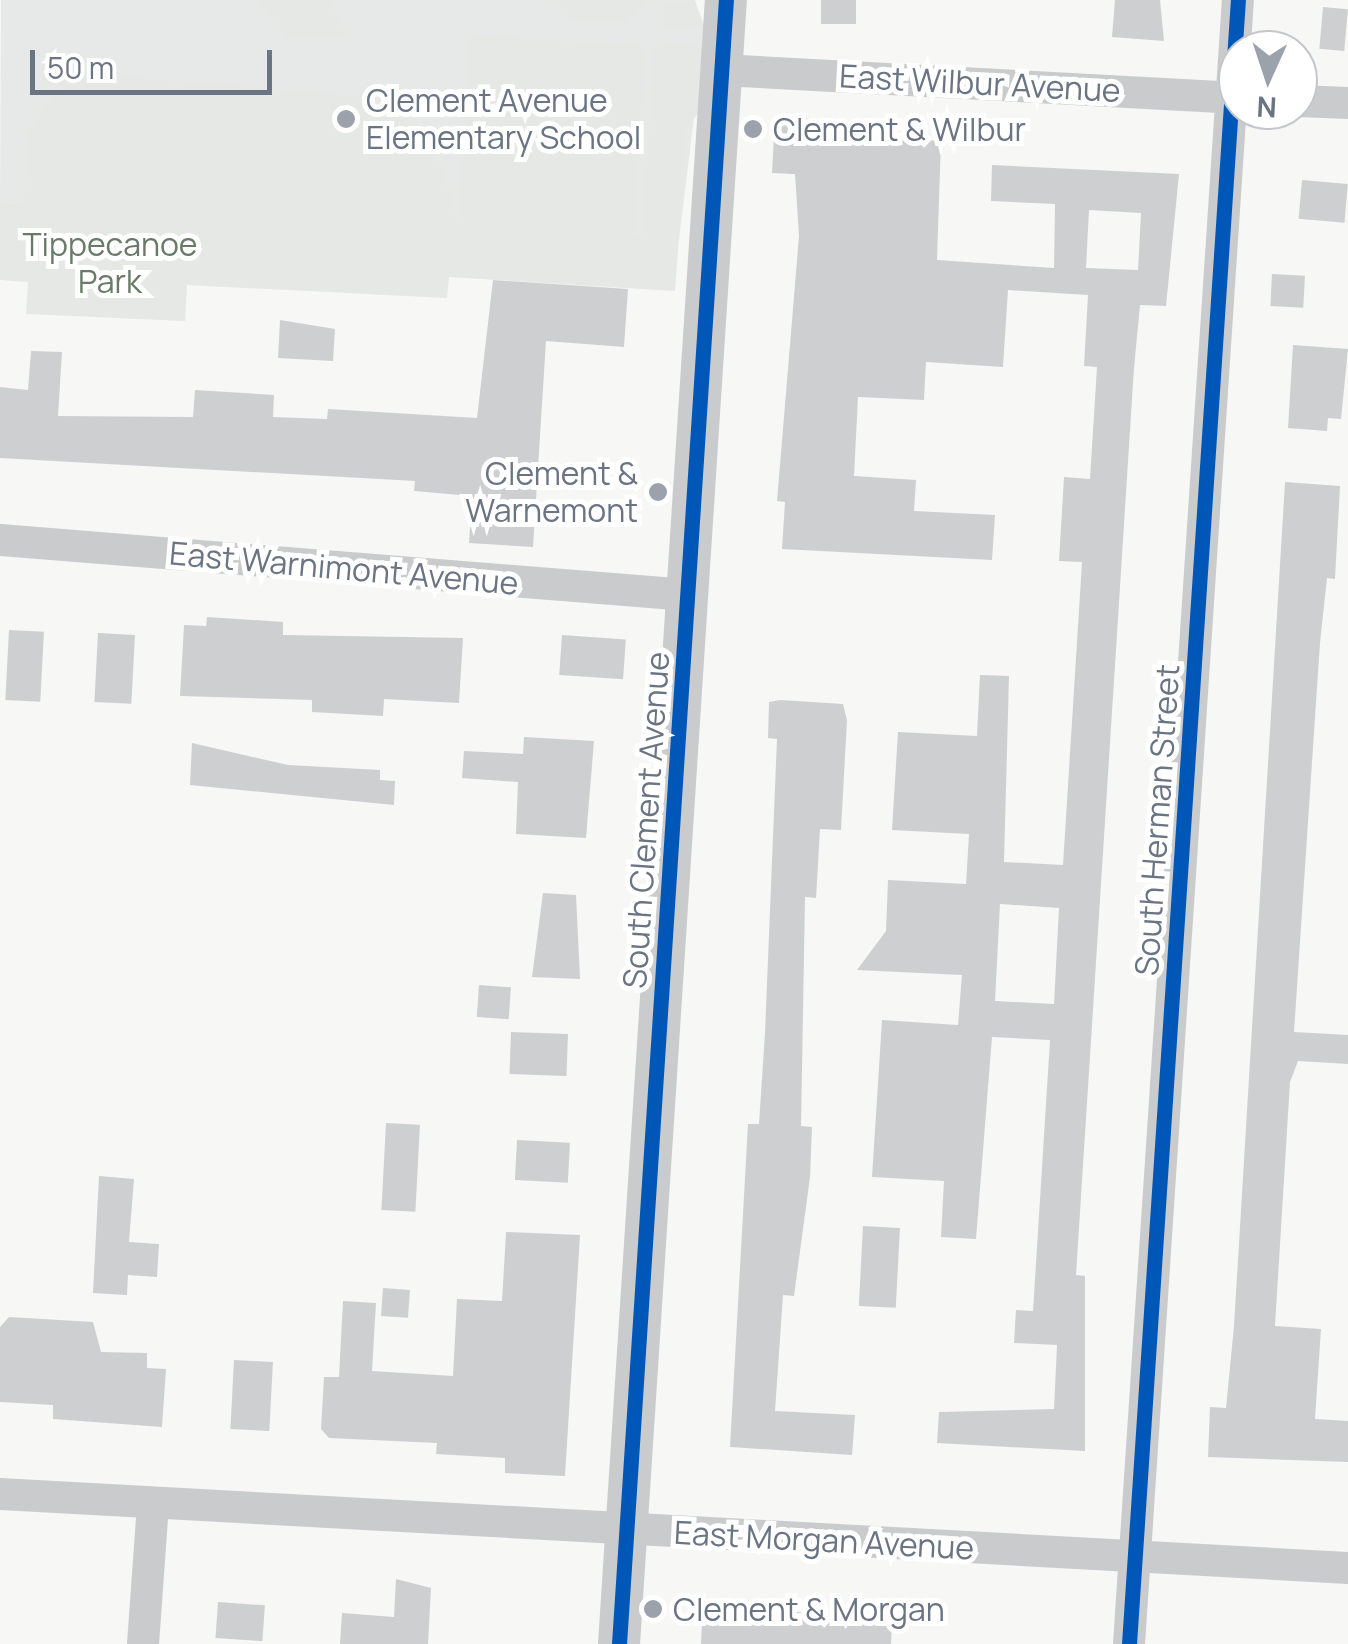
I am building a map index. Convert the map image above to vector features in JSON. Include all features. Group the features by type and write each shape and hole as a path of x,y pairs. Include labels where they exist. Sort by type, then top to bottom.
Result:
{"street":[{"name":"South Clement Avenue","path":"619,1644 726,0"},
{"name":"South Herman Street","path":"1237,30 1238,0"},
{"name":"East Wilbur Avenue","path":"722,70 1218,96"},
{"path":"1318,102 1348,103"},
{"name":"South Herman Street","path":"1129,1644 1233,130"},
{"name":"East Warnimont Avenue","path":"0,540 688,596"},
{"name":"East Morgan Avenue","path":"0,1494 1348,1568"},
{"path":"143,1644 153,1502"}],"shaded area":[{"name":"Clement Avenue Elementary School","path":"1,0 695,0 705,28 679,240 0,203"}],"green space":[{"path":"258,0 328,0 348,37 286,37"},
{"path":"549,0 648,0 624,22 566,18"},
{"path":"658,2 695,4 705,28 656,30"},
{"name":"Clement Avenue Elementary School","path":"470,35 645,46 633,237 642,237 655,41 703,47 699,113 687,125 675,291 449,277 447,298 187,285 185,321 26,314 28,282 0,280 0,203 24,204 28,132 52,97 89,74 356,96 402,120 435,152 459,223"}],"building":[{"path":"821,0 856,0 856,24 821,24"},
{"path":"1115,0 1160,0 1164,41 1112,37"},
{"path":"1323,7 1348,9 1344,51 1319,49"},
{"path":"775,117 867,122 866,136 941,141 937,260 1054,268 1055,204 991,201 992,165 1179,174 1166,306 1140,305 1134,368 1076,1275 1085,1276 1085,1451 937,1443 939,1412 1054,1409 1057,1345 1014,1343 1016,1310 1033,1311 1050,1040 992,1037 976,1239 941,1237 944,1181 872,1177 882,1020 958,1025 962,975 857,970 886,931 888,880 966,884 969,834 892,830 898,732 977,736 980,675 1009,676 1004,862 1063,865 1082,562 1059,561 1064,477 1090,479 1097,367 1084,366 1088,295 1008,290 1003,367 926,362 924,400 858,397 854,476 916,480 914,511 995,515 992,560 782,549 785,502 777,501 799,236 795,174 772,173","holes":["1089,210 1141,213 1138,270 1086,268","1000,904 1059,908 1054,1004 995,1001"]},
{"path":"1302,180 1348,184 1344,223 1299,219"},
{"path":"1272,274 1305,276 1303,308 1270,306"},
{"path":"493,280 628,289 624,347 546,341 533,547 469,543 472,496 414,491 415,481 0,458 0,387 28,390 31,351 62,352 58,416 193,417 195,390 274,395 273,417 327,419 328,409 477,418"},
{"path":"280,320 335,329 333,361 278,358"},
{"path":"1293,345 1348,349 1341,419 1328,418 1327,431 1288,428"},
{"path":"1285,482 1340,486 1335,579 1327,578 1320,643 1294,1032 1348,1035 1348,1064 1298,1061 1290,1082 1275,1326 1321,1329 1315,1419 1348,1421 1348,1462 1208,1457 1210,1407 1226,1408 1234,1326"},
{"path":"207,617 283,622 283,635 463,638 459,703 384,699 383,716 312,712 312,700 180,696 184,625 206,626"},
{"path":"9,630 44,632 40,702 5,700"},
{"path":"98,633 135,635 131,704 94,702"},
{"path":"562,635 626,639 623,679 559,675"},
{"path":"769,702 843,704 847,720 841,830 820,829 816,898 805,897 801,1126 812,1127 810,1177 794,1296 783,1295 775,1411 855,1415 852,1455 730,1447 748,1124 759,1124 765,1033 777,739 768,738"},
{"path":"524,737 594,741 586,838 516,834 518,782 462,778 464,751 523,754"},
{"path":"192,743 288,765 380,770 380,780 395,781 394,805 190,785"},
{"path":"543,893 576,895 580,979 532,977"},
{"path":"479,985 511,987 509,1019 477,1017"},
{"path":"511,1032 568,1034 566,1076 510,1074"},
{"path":"386,1123 420,1125 415,1212 381,1210"},
{"path":"517,1140 570,1143 568,1183 515,1180"},
{"path":"99,1176 134,1179 129,1242 159,1244 157,1277 128,1275 127,1295 93,1293"},
{"path":"863,1226 900,1228 896,1308 859,1306"},
{"path":"506,1232 580,1235 565,1476 505,1473 505,1458 436,1454 437,1443 329,1438 321,1429 324,1377 339,1377 343,1301 376,1303 372,1371 453,1376 457,1299 502,1301"},
{"path":"383,1288 410,1290 408,1318 381,1316"},
{"path":"9,1317 93,1322 101,1352 147,1353 147,1368 166,1369 162,1427 53,1419 53,1405 0,1402 0,1327"},
{"path":"234,1360 273,1362 269,1431 230,1429"},
{"path":"396,1579 431,1588 428,1644 340,1644 342,1613 394,1617"},
{"path":"703,1600 892,1624 891,1644 701,1644"},
{"path":"218,1602 265,1605 262,1641 215,1638"}],"cycle path":[{"path":"619,1644 726,0"},
{"path":"1129,1644 1238,0"}],"place":[{"name":"Clement Avenue Elementary School","path":"346,119"},
{"name":"Clement & Wilbur","path":"753,129"},
{"name":"Clement & Warnemont","path":"658,492"},
{"name":"Clement & Morgan","path":"653,1609"}],"park label":[{"name":"Tippecanoe Park","path":"110,264"}]}
